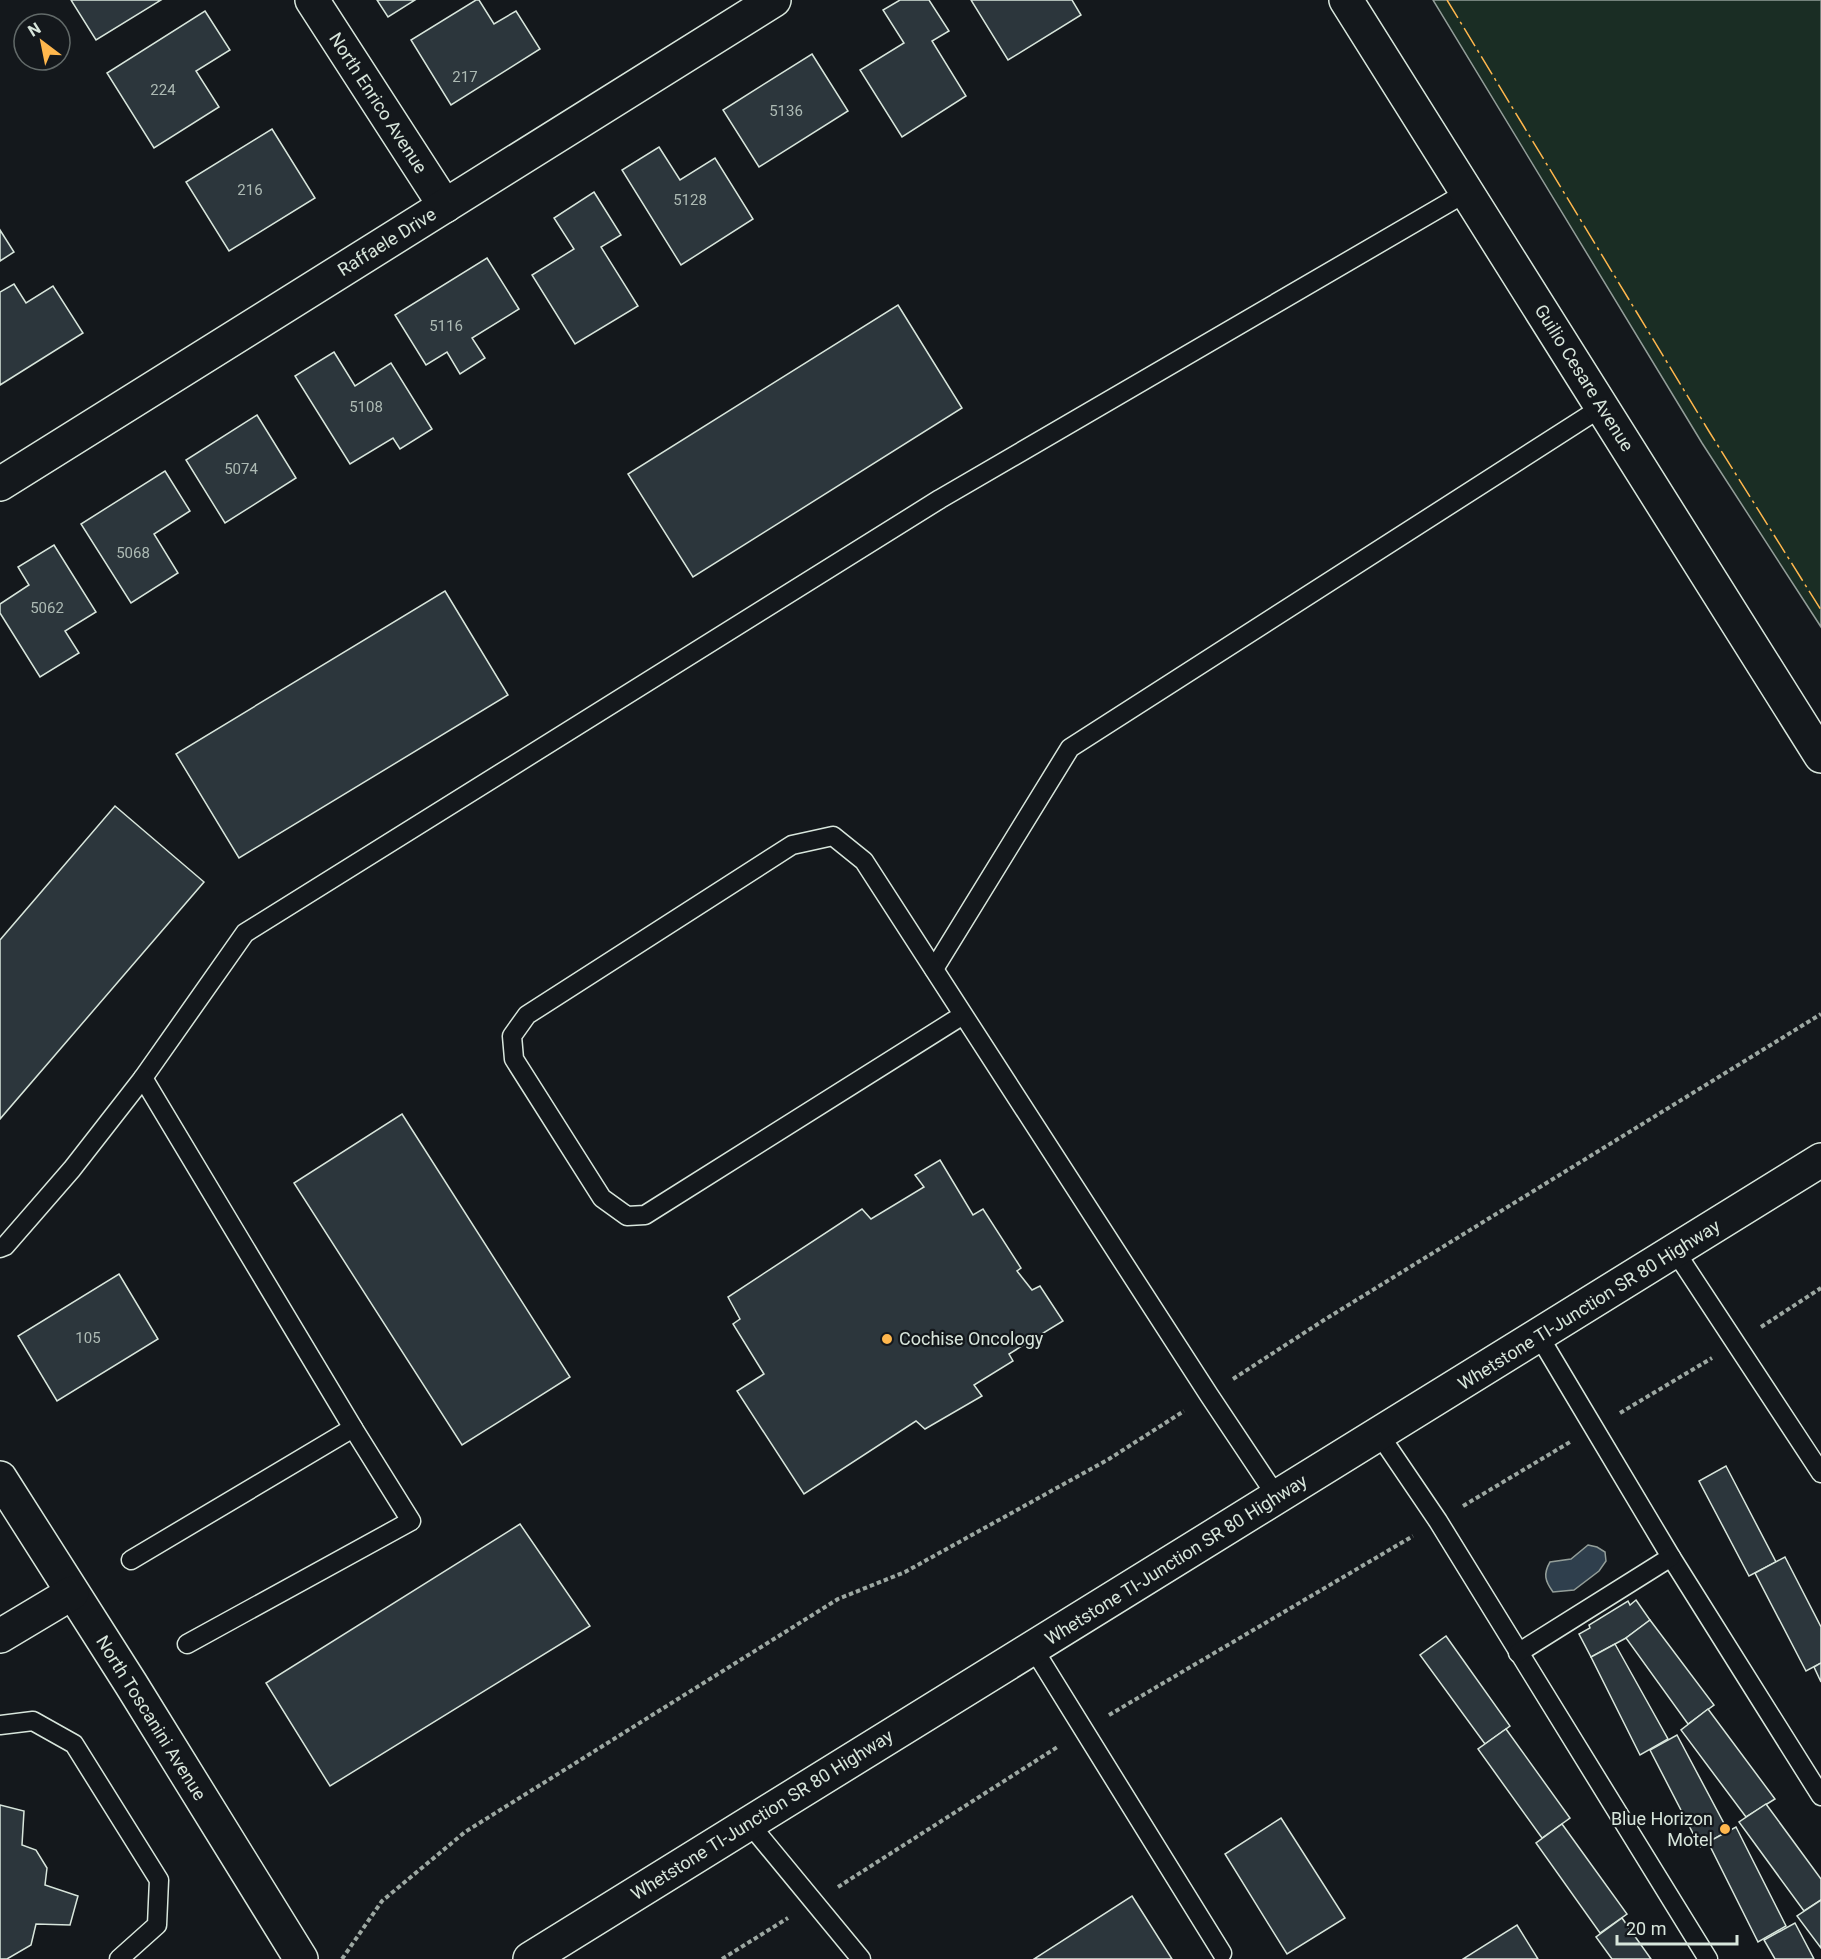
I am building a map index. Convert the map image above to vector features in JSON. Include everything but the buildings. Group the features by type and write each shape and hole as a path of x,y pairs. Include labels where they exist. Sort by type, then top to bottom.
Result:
{"main road":[{"name":"North Enrico Avenue","path":"312,0 445,206"},
{"name":"Raffaele Drive","path":"0,484 774,0"},
{"name":"Guilio Cesare Avenue","path":"1347,0 1821,756"},
{"name":"Whetstone TI-Junction SR 80 Highway","path":"530,1959 1821,1160"},
{"name":"North Toscanini Avenue","path":"0,1478 301,1959"},
{"path":"0,1636 72,1593"}],"lane":[{"path":"0,1248 5,1246 72,1169 143,1078 245,933 940,499 1467,192"},
{"path":"933,969 1070,748 1602,407"},
{"path":"963,1015 645,1215 627,1216 602,1198 514,1059 512,1036 527,1015 792,845 833,836 864,861 1277,1497"},
{"path":"143,1078 411,1521 188,1644"},
{"path":"1675,1251 1818,1462"},
{"path":"1539,1336 1671,1557 1821,1796"},
{"path":"131,1560 353,1428"},
{"path":"1379,1434 1438,1521 1708,1959"},
{"path":"1518,1653 1671,1557"},
{"path":"1033,1648 1222,1953"},
{"path":"0,1725 33,1721 74,1744 159,1880 158,1925 119,1959"},
{"path":"748,1822 861,1959"}],"path":[{"path":"342,1959 382,1900 465,1832 838,1599 905,1572 1108,1459 1334,1314 1821,1014"},
{"path":"722,1959 1084,1730 1736,1344 1821,1288"}],"green space":[{"path":"1433,0 1821,0 1821,627 1702,443"}],"water":[{"path":"1588,1545 1605,1552 1606,1561 1599,1571 1574,1590 1553,1592 1546,1577 1546,1570 1550,1562 1571,1559"}],"power":[{"path":"1447,0 1710,433 1821,610"}],"place":[{"name":"Cochise Oncology","path":"887,1339"},
{"name":"Blue Horizon Motel","path":"1725,1829"}]}
